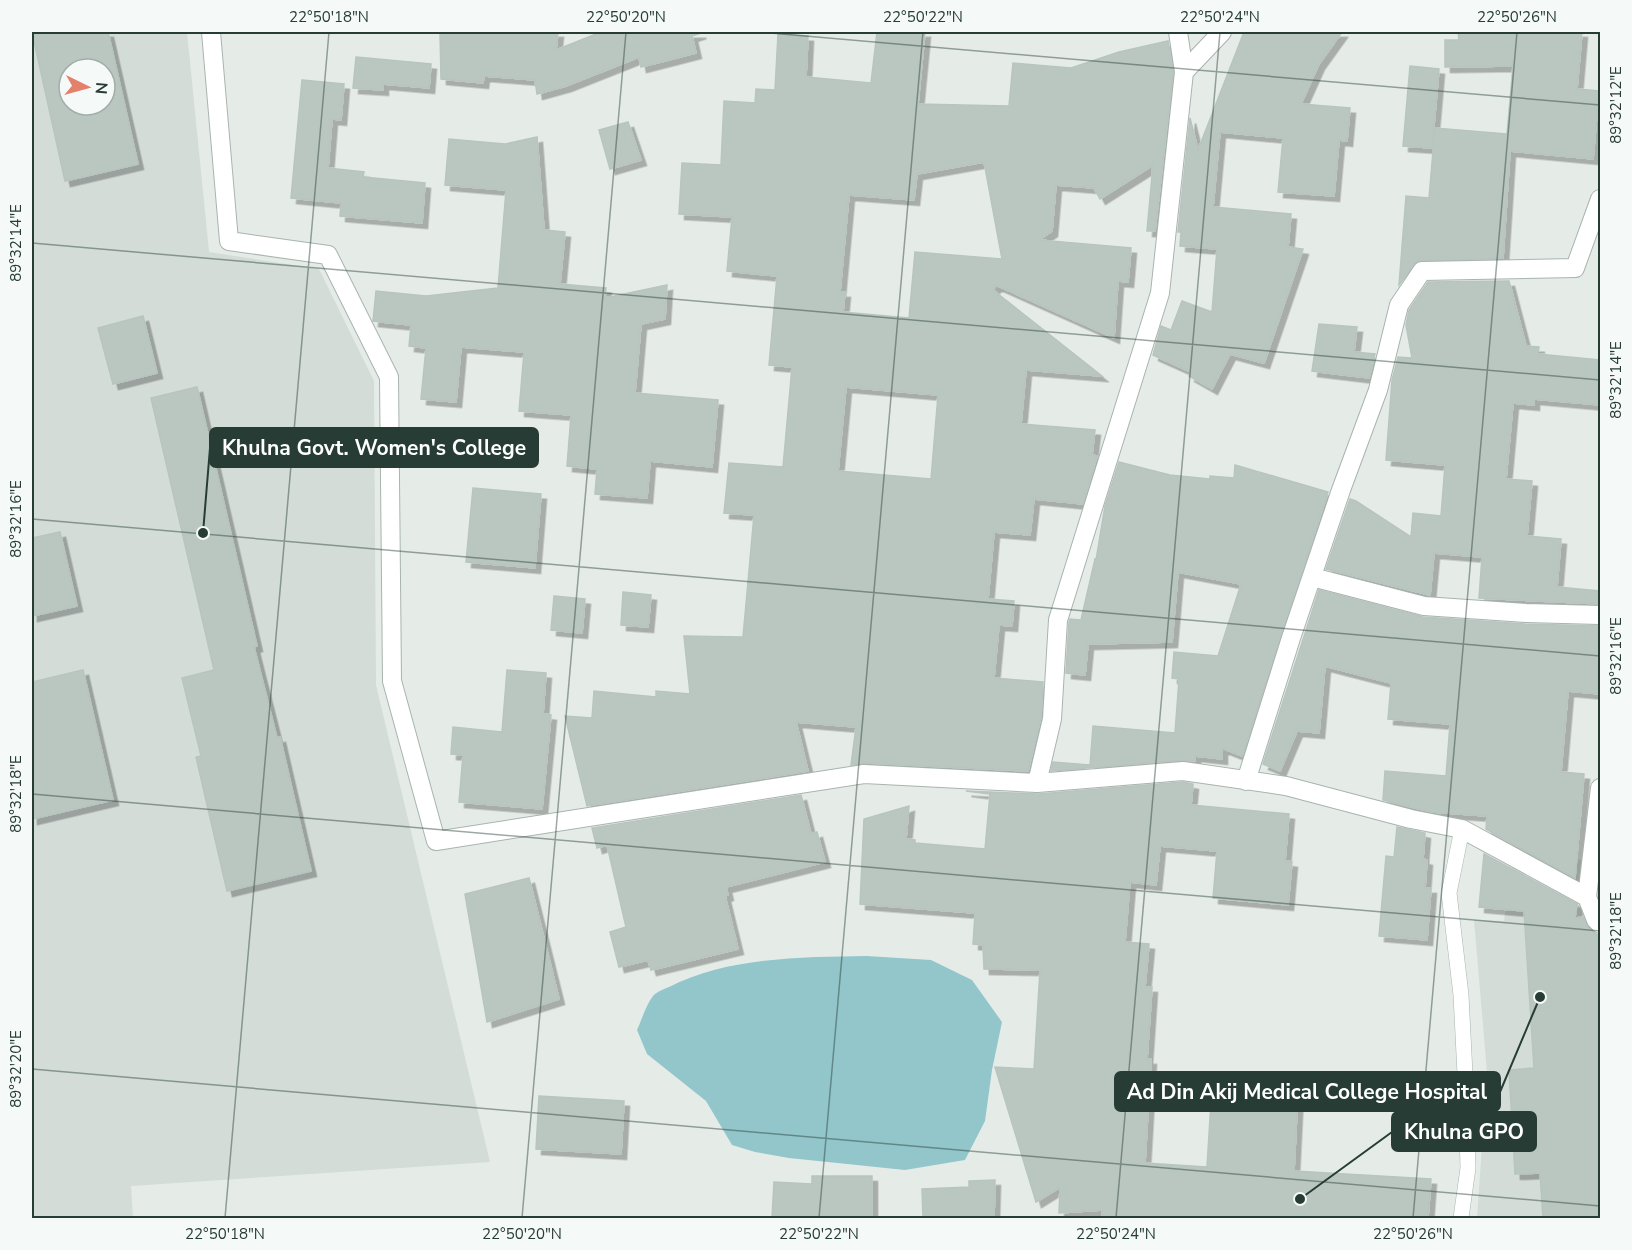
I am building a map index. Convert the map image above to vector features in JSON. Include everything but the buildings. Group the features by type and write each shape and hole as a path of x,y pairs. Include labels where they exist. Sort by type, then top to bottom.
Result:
{"street":[{"path":"211,32 229,241 328,255 389,377 392,681 436,841 864,774 1036,783 1183,771 1286,786 1411,819 1462,829 1587,897"},
{"path":"1036,783 1052,719 1058,620 1160,293 1184,72 1178,32"},
{"path":"1184,72 1222,32"},
{"path":"1246,780 1312,577 1378,390 1399,305 1422,271 1575,268 1600,198"},
{"path":"1312,577 1424,606 1600,615"},
{"path":"1600,788 1587,897 1596,920 1600,924"}],"lane":[{"path":"1461,1218 1468,1168 1466,1094 1461,994 1449,893 1462,829"}],"shaded area":[{"path":"32,32 187,32 209,252 319,269 374,381 376,685 490,1162 131,1186 133,1218 32,1218"},
{"path":"1515,843 1581,860 1600,903 1600,1218 1477,1218 1487,1072 1474,920 1504,921"}],"water":[{"path":"867,956 931,960 972,980 1002,1022 985,1121 965,1160 905,1170 789,1158 732,1145 706,1101 647,1054 637,1030 654,995 692,977 740,964 791,958"}],"place":[{"name":"Khulna Govt. Women's College","path":"203,533"},
{"name":"Ad Din Akij Medical College Hospital","path":"1540,997"},
{"name":"Khulna GPO","path":"1300,1199"}]}
